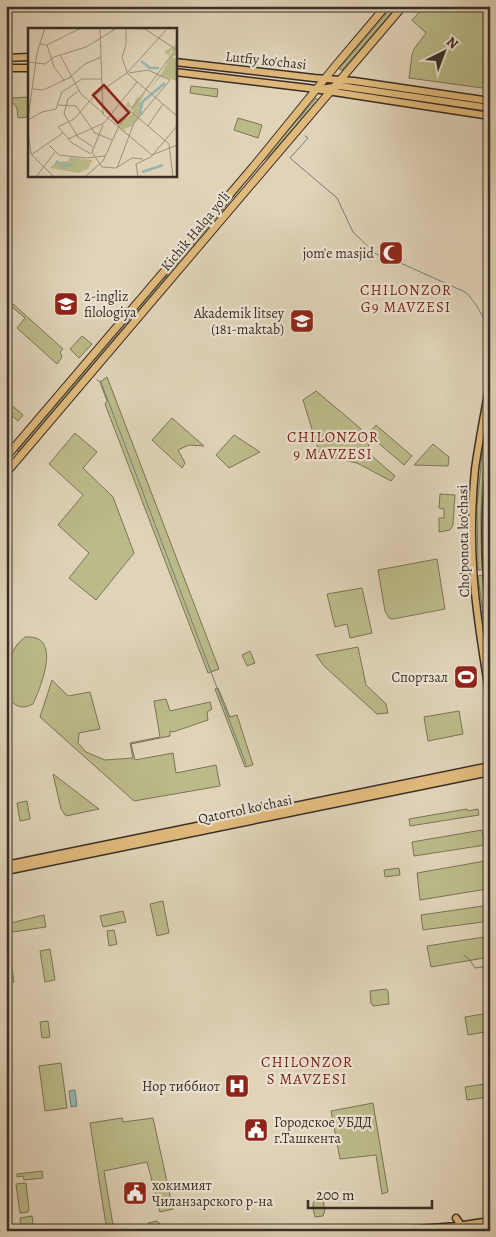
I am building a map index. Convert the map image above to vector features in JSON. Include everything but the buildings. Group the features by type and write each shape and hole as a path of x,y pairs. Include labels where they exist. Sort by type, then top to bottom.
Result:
{"highway":[{"name":"Kichik Halqa yo'li","path":"8,456 253,167 386,6"},
{"name":"Kichik Halqa yo'li","path":"6,473 323,100 331,88 403,6"},
{"path":"325,79 331,88"},
{"path":"314,92 320,94 323,100"},
{"path":"253,167 259,166 261,173"},
{"path":"8,456 15,454 17,460"}],"main road":[{"path":"6,58 28,57"},
{"name":"Lutfiy ko'chasi","path":"179,63 354,81 490,101"},
{"path":"178,73 179,63"},
{"path":"6,68 28,68"},
{"path":"347,72 354,81"},
{"name":"Lutfiy ko'chasi","path":"178,73 314,92 340,86 490,108"},
{"name":"Lutfiy ko'chasi","path":"331,88 490,116"},
{"name":"Cho'ponota ko'chasi","path":"490,382 475,470 473,508 476,598 490,700"},
{"name":"Cho'ponota ko'chasi","path":"490,461 485,512 486,573 490,608"},
{"path":"474,573 486,573"},
{"name":"Qatortol ko'chasi","path":"6,871 490,766"},
{"name":"Qatortol ko'chasi","path":"6,865 490,772"},
{"path":"456,1218 459,1222 457,1226"},
{"path":"391,1231 457,1226 490,1221"},
{"path":"484,1231 490,1230"}],"shaded area":[{"path":"393,6 397,6 342,70 339,69"},
{"path":"425,6 490,6 490,89 409,78 414,49 426,33 412,20"},
{"path":"191,86 218,89 217,97 190,93"},
{"path":"28,97 28,117 18,118 17,108 12,102 12,98"},
{"path":"316,98 318,100 269,156 262,161"},
{"path":"238,118 262,125 258,138 234,130"},
{"path":"254,170 232,199 18,452 17,451"},
{"path":"13,304 63,349 60,352 62,357 57,364 17,328 25,318 11,306"},
{"path":"82,336 92,344 79,358 70,349"},
{"path":"107,377 219,669 208,673 105,404 107,401 100,382"},
{"path":"316,391 360,428 369,445 366,451 395,476 391,481 357,463 320,455 303,400"},
{"path":"9,403 23,415 18,421 10,414"},
{"path":"490,408 481,500 482,570 478,570 477,506 483,444"},
{"path":"172,418 204,446 189,445 178,450 185,463 182,468 152,440"},
{"path":"376,425 412,456 404,465 368,434"},
{"path":"75,433 97,452 83,468 113,497 134,553 96,600 69,578 89,553 58,525 83,495 49,464"},
{"path":"234,435 260,452 229,468 216,455"},
{"path":"433,444 449,457 448,466 414,465"},
{"path":"440,494 455,495 453,525 450,530 439,532 439,518 444,518 444,509 439,508"},
{"path":"437,559 445,609 393,619 389,618 385,611 378,570"},
{"path":"482,575 490,641 490,668 478,576"},
{"path":"362,588 372,633 350,638 347,624 335,627 327,594"},
{"path":"25,637 37,638 43,644 46,652 46,663 33,704 23,707 17,706 9,699 8,673 10,658 18,643"},
{"path":"358,647 366,685 386,704 388,713 377,714 324,666 316,655"},
{"path":"250,651 255,663 247,666 242,655"},
{"path":"52,680 68,696 90,692 100,729 79,733 78,743 86,752 105,760 133,758 130,743 160,737 154,701 166,699 170,711 210,702 212,709 207,712 208,720 173,732 170,731 170,736 131,744 135,760 173,753 176,773 216,765 220,786 134,801 40,717"},
{"path":"218,688 230,717 237,715 253,765 245,767 215,689"},
{"path":"459,711 463,734 428,741 424,717"},
{"path":"53,774 99,809 66,816 61,809"},
{"path":"27,801 30,819 20,821 17,803"},
{"path":"467,809 468,811 478,809 479,815 410,826 409,819"},
{"path":"482,830 485,845 414,856 412,842"},
{"path":"490,851 490,898 487,889 420,900 417,873 485,861 484,852"},
{"path":"399,868 400,875 385,877 384,870"},
{"path":"163,901 169,933 157,936 150,904"},
{"path":"490,905 490,921 423,930 421,915"},
{"path":"123,911 126,922 103,927 100,916"},
{"path":"44,915 46,927 6,933 6,924"},
{"path":"114,930 117,944 109,946 107,931"},
{"path":"490,936 490,957 431,967 427,946"},
{"path":"6,939 8,939 14,982 6,983"},
{"path":"50,949 55,980 45,982 40,951"},
{"path":"386,989 388,991 389,1004 373,1006 370,991"},
{"path":"489,1013 490,1031 468,1035 465,1017"},
{"path":"48,1021 50,1037 42,1038 40,1022"},
{"path":"61,1063 67,1108 45,1111 39,1066"},
{"path":"485,1084 487,1097 467,1100 465,1087"},
{"path":"373,1103 388,1192 382,1194 376,1155 340,1159 331,1111"},
{"path":"122,1118 123,1122 153,1118 173,1209 160,1212 147,1162 104,1171 113,1225 112,1231 107,1231 90,1123"},
{"path":"42,1171 43,1178 24,1180 23,1176 17,1177 17,1174"},
{"path":"26,1183 29,1210 28,1212 20,1213 16,1184"},
{"path":"317,1199 323,1200 325,1210 323,1216 315,1217 313,1204"},
{"path":"32,1216 34,1231 21,1231 20,1218"},
{"path":"157,1221 167,1231 150,1231 148,1223"}],"water":[{"path":"75,1090 77,1106 71,1107 69,1091"}],"waterway":[{"path":"300,118 306,110"},
{"path":"305,136 308,138 290,158 337,198 353,232 376,254 465,292 476,305 490,330"},
{"path":"97,380 101,382 246,764"},
{"path":"464,955 475,968 490,966"}],"place":[{"name":"jom'e masjid","path":"391,253"},
{"name":"2-ingliz filologiya","path":"66,304"},
{"name":"Akademik litsey (181-maktab)","path":"302,321"},
{"name":"Спортзал","path":"466,677"},
{"name":"Нор тиббиот","path":"237,1086"},
{"name":"Городское УБДД г.Ташкента","path":"256,1130"},
{"name":"хокимият Чиланзарского р-на","path":"135,1193"}],"district":[{"name":"CHILONZOR G9 MAVZESI","path":"406,298"},
{"name":"CHILONZOR 9 MAVZESI","path":"333,446"},
{"name":"CHILONZOR S MAVZESI","path":"307,1070"}]}
